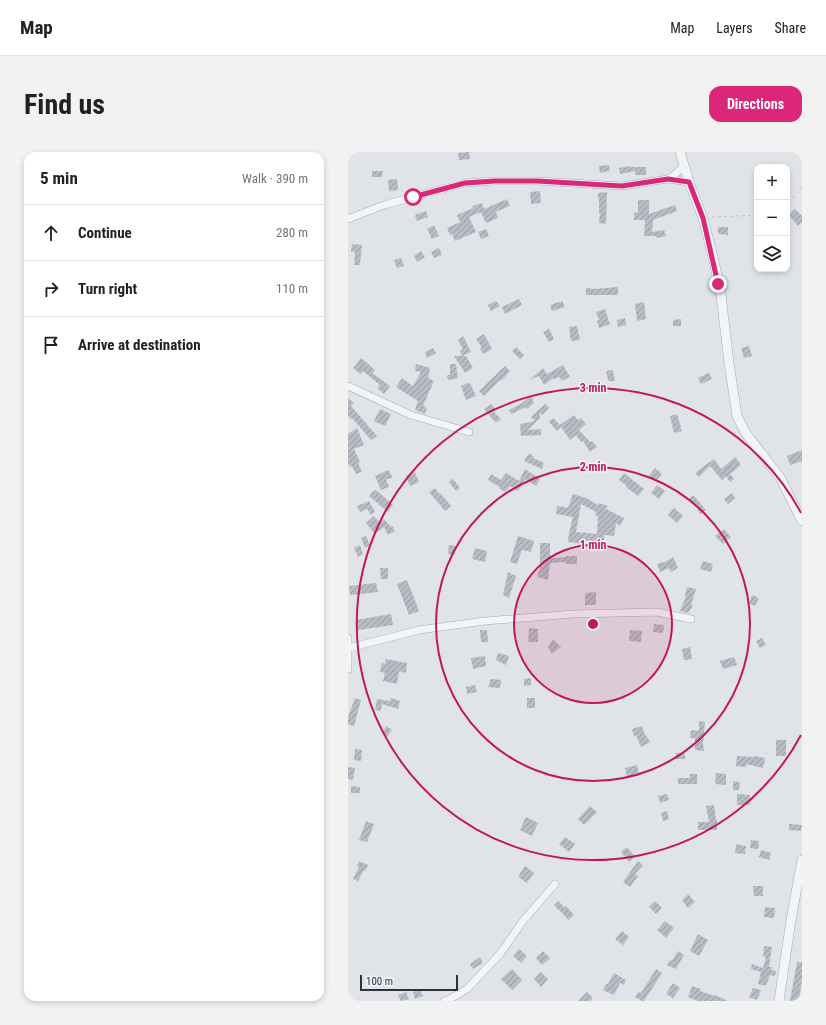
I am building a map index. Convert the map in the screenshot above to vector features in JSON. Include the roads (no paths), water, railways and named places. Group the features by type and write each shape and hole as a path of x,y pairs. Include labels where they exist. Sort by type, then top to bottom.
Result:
{"street":[{"path":"680,152 689,182 703,218 721,295 737,416 745,432 781,479 802,521"},
{"path":"668,179 684,166"},
{"path":"348,219 384,205 465,183 537,181 622,186 668,179 689,182"},
{"path":"348,386 411,415 469,432"},
{"path":"348,648 419,630 493,620 573,614 657,612 691,619"},
{"path":"348,638 348,669"},
{"path":"779,1001 802,860"},
{"path":"444,1001 467,989 500,954 522,921 555,884"}]}
